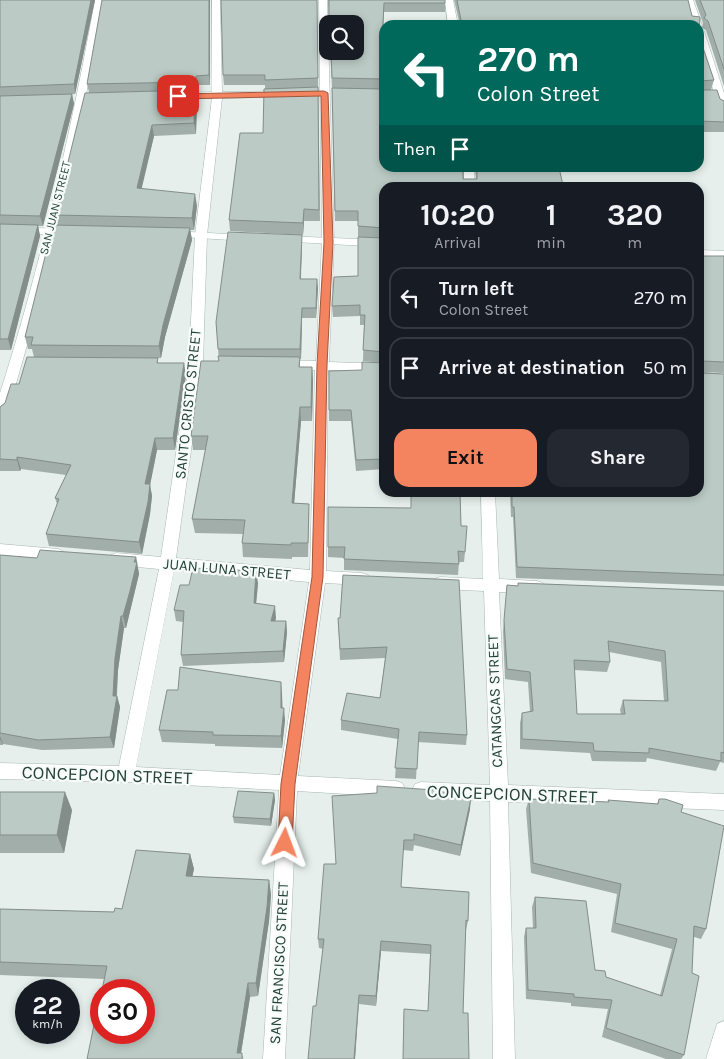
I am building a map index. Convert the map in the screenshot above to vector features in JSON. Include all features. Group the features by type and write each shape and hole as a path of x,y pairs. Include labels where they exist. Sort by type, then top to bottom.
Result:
{"street":[{"name":"SAN JUAN STREET","path":"0,414 20,363 82,98 98,0"},
{"name":"SANTO CRISTO STREET","path":"126,774 168,563 196,364 200,235 217,96 216,0"},
{"name":"SAN FRANCISCO STREET","path":"274,1059 288,784 318,577 322,365 328,242 323,0"},
{"path":"449,0 452,20"},
{"path":"689,0 695,20"},
{"path":"704,45 722,95 724,108"},
{"path":"169,96 295,94"},
{"path":"706,96 722,95"},
{"path":"0,230 88,232"},
{"path":"163,234 379,244"},
{"path":"704,254 724,255"},
{"path":"0,363 20,363"},
{"path":"264,364 379,368"},
{"name":"CATANGCAS STREET","path":"488,497 499,794 504,1059"},
{"path":"0,550 69,556"},
{"name":"JUAN LUNA STREET","path":"99,558 318,577 375,580"},
{"path":"423,582 549,587"},
{"name":"CONCEPCION STREET","path":"0,771 126,774 499,794 724,802"},
{"path":"717,1059 724,1031"}],"building":[{"path":"0,0 91,0 74,84 0,87"},
{"path":"102,0 209,0 209,75 196,76 196,82 87,84"},
{"path":"221,0 317,0 318,78 265,80 265,75 223,75"},
{"path":"329,0 445,0 445,3 384,3 383,20 379,20 379,79 332,78 331,60 364,60 364,15 329,15"},
{"path":"457,0 688,0 692,16 700,17 700,20 461,20"},
{"path":"700,0 724,0 724,69 708,21 704,18 706,15"},
{"path":"704,51 714,80 704,81"},
{"path":"318,87 319,210 304,209 303,223 229,220 240,133 263,133 264,89"},
{"path":"332,88 379,89 379,172 463,172 463,179 477,179 477,172 560,172 562,182 379,182 379,228 358,226 358,211 335,211"},
{"path":"195,90 194,123 152,125 137,188 195,194 192,218 55,215 85,93"},
{"path":"704,90 717,90 720,99 724,101 724,122 704,121"},
{"path":"72,94 40,216 0,215 0,96"},
{"path":"0,224 38,225 8,339 0,339"},
{"path":"53,225 190,228 159,346 31,345 33,337 25,337"},
{"path":"228,232 302,235 300,279 317,279 316,308 302,308 300,349 218,349 216,322"},
{"path":"358,237 379,238 379,352 363,350 365,315 360,315 360,305 332,306 334,277 358,276"},
{"path":"704,256 724,256 724,362 704,361"},
{"path":"218,356 300,357 299,367 312,367 311,407 300,407 292,503 309,504 308,543 291,543 291,545 242,543 245,520 192,519 208,436 191,436 201,361 219,361"},
{"path":"27,357 158,358 157,363 184,363 173,438 155,438 145,484 150,484 139,542 46,534 59,499 55,498 71,465 17,457 17,460 0,459 0,407 5,403 11,384 19,384"},
{"path":"362,362 379,363 379,459 356,460 351,410 329,410 329,371 362,370"},
{"path":"704,373 724,374 724,575 517,567 514,507 512,507 512,497 704,497"},
{"path":"411,497 460,497 461,526 467,526 465,552 458,551 459,564 344,559 345,547 328,547 328,507 411,508"},
{"path":"40,550 136,557 134,562 137,562 130,591 123,616 121,616 115,658 113,696 117,696 110,737 38,740 0,733 0,555 37,558"},
{"path":"193,568 256,571 254,603 275,606 271,621 286,621 283,651 181,655 184,611 174,610 180,585 189,585"},
{"path":"343,575 459,580 467,735 419,732 417,769 395,768 399,729 341,720 347,693 380,698 387,647 340,649 338,618 340,618"},
{"path":"518,583 724,591 724,753 721,752 721,761 649,748 649,753 594,751 593,743 522,739 522,713 533,711 530,672 507,669 504,620 507,585 518,586","holes":["608,641 665,651 668,701 623,700 625,714 577,714 574,660 610,662"]},
{"path":"180,667 281,682 281,708 284,708 281,736 213,735 213,732 159,730 167,690 178,690"},
{"path":"377,786 434,790 471,798 461,845 414,834 414,840 404,840 401,887 469,892 468,921 466,920 463,1013 468,1013 469,1059 403,1059 404,1009 428,1011 431,945 381,941 376,996 359,995 354,1059 308,1059 313,1006 316,1006 324,939 318,939 324,864 336,864 332,796 377,793"},
{"path":"238,791 274,793 270,819 233,817"},
{"path":"0,792 65,792 57,835 0,835"},
{"path":"529,799 609,802 608,800 658,804 659,799 665,799 683,805 681,812 724,826 706,929 694,926 692,973 699,976 684,1055 606,1028 612,1000 574,997 574,994 528,990 526,928 536,928 535,897 586,901 595,970 605,971 606,977 662,996 677,939 615,923 621,884 533,863"},
{"path":"136,850 190,854 186,876 269,880 256,983 248,983 237,1053 242,1053 242,1059 87,1059 90,1044 155,1044 155,979 104,979 107,966 0,962 0,909 114,912 115,908 122,909"}],"route":[{"path":"178,96 324,93 328,242 322,365 318,577 288,784 285,843"}]}
